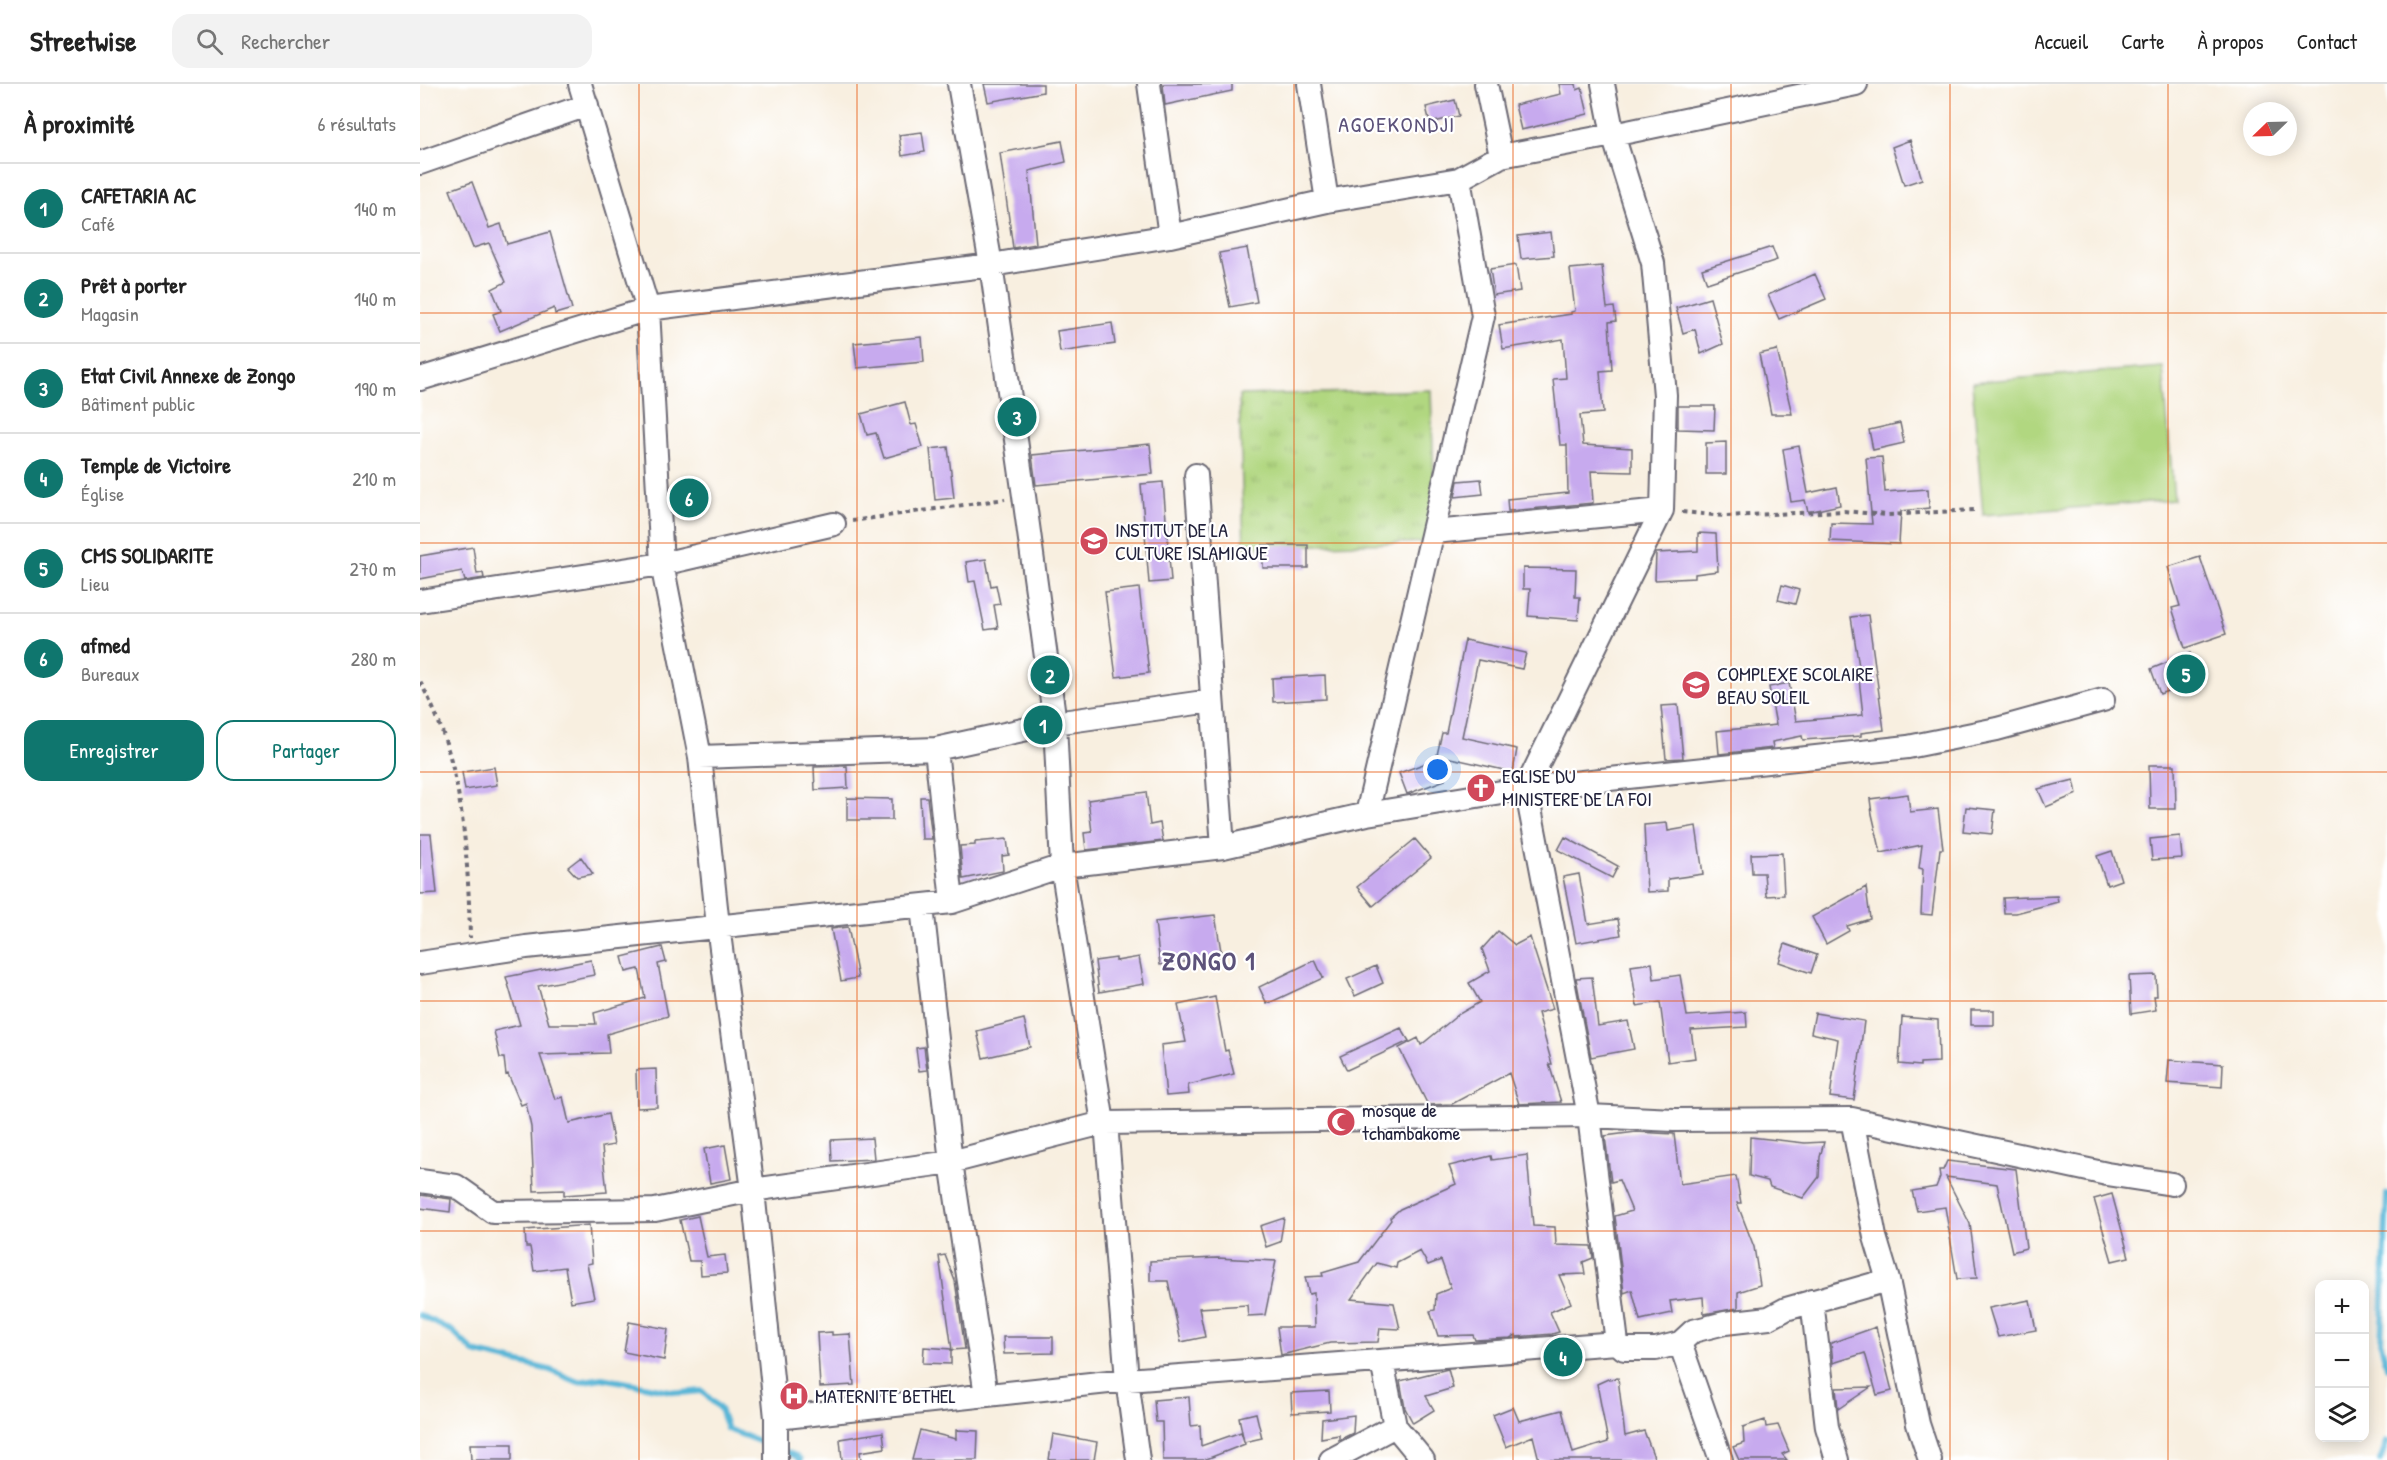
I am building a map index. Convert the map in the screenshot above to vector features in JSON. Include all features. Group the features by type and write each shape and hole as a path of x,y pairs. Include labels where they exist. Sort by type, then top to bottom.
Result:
{"street":[{"path":"959,84 991,265 1055,723 1062,866 1105,1123 1127,1380 1138,1460"},
{"path":"1149,84 1170,236"},
{"path":"1309,84 1327,201"},
{"path":"1486,84 1501,156"},
{"path":"1603,84 1613,135 1653,263 1665,395 1662,510 1603,635 1526,788 1589,1116 1617,1343 1624,1349 1656,1349 1680,1343 1693,1331 1725,1323 1769,1318 1786,1309 1888,1280"},
{"path":"420,379 648,309 991,265 1170,236 1327,201 1460,179 1501,156 1856,84"},
{"path":"420,163 584,94 648,309 662,564 700,757 718,926 753,1190 776,1418 776,1460"},
{"path":"1367,814 1483,316 1460,179"},
{"path":"1196,475 1223,847"},
{"path":"1434,532 1662,510"},
{"path":"420,601 662,564 834,524"},
{"path":"420,963 526,947 922,907 952,902 1062,866 1223,847 1367,814 1526,788 1908,747 1997,729 2103,700"},
{"path":"700,757 936,749 1055,723 1211,701"},
{"path":"936,749 952,902"},
{"path":"922,907 951,1162 986,1395"},
{"path":"420,1181 456,1186 493,1212 655,1210 753,1190 951,1162 1105,1123 1589,1116 1674,1120 1852,1119 2107,1174 2172,1184"},
{"path":"1852,1119 1875,1237 1888,1280 1918,1424 1930,1460"},
{"path":"1812,1301 1827,1427 1837,1460"},
{"path":"776,1418 1127,1380 1617,1343"},
{"path":"1680,1343 1721,1460"},
{"path":"1382,1362 1395,1426 1424,1460"},
{"path":"1331,1460 1395,1426"}],"path":[{"path":"834,524 1024,496"},
{"path":"1662,510 1724,516 1844,511 1887,515 1974,510"},
{"path":"420,682 428,696 451,762 468,861 471,956"}],"green space":[{"path":"2163,367 2174,500 1983,515 1972,382"},
{"path":"1431,390 1436,542 1244,547 1239,395"}],"building":[{"path":"984,84 1043,84 1043,92 988,102"},
{"path":"1163,84 1232,84 1232,91 1165,105"},
{"path":"1559,84 1576,84 1577,90 1582,88 1588,114 1521,130 1515,105 1561,94"},
{"path":"1455,100 1459,116 1430,123 1426,107"},
{"path":"922,132 925,152 902,156 899,135"},
{"path":"1910,140 1922,179 1904,185 1892,147"},
{"path":"1062,141 1066,162 1029,171 1036,244 1013,248 1000,153"},
{"path":"472,182 489,228 501,224 507,244 550,232 572,309 555,314 554,308 500,331 493,314 501,311 492,289 506,282 489,243 473,248 450,190"},
{"path":"1551,232 1554,256 1521,259 1518,236"},
{"path":"1772,247 1777,260 1707,283 1702,269"},
{"path":"1247,248 1257,302 1230,307 1219,253"},
{"path":"1516,265 1520,291 1494,295 1490,269"},
{"path":"1602,266 1607,308 1614,307 1616,321 1609,322 1612,370 1600,371 1603,413 1580,415 1583,445 1632,448 1632,472 1591,471 1593,503 1508,511 1507,499 1568,493 1567,445 1560,445 1553,379 1566,378 1563,339 1503,349 1499,325 1571,314 1575,311 1570,269"},
{"path":"1815,274 1826,299 1779,319 1768,295"},
{"path":"1710,298 1723,344 1701,354 1695,329 1683,333 1676,308"},
{"path":"1112,323 1115,344 1060,352 1057,331"},
{"path":"922,337 924,362 857,368 854,343"},
{"path":"1777,350 1792,414 1771,414 1759,354"},
{"path":"905,402 911,425 916,424 923,447 884,458 876,433 867,435 861,414"},
{"path":"1678,406 1715,406 1714,430 1678,429"},
{"path":"1900,423 1904,443 1873,450 1869,430"},
{"path":"1726,442 1726,474 1706,474 1706,443"},
{"path":"1150,444 1153,474 1036,485 1032,455"},
{"path":"1799,446 1808,493 1837,487 1840,505 1808,512 1805,500 1791,502 1783,449"},
{"path":"948,447 954,498 935,500 930,449"},
{"path":"1882,457 1885,492 1928,489 1929,508 1901,511 1899,544 1830,541 1831,523 1872,524 1866,458"},
{"path":"1481,479 1483,494 1455,497 1458,481"},
{"path":"1163,482 1171,581 1149,583 1141,484"},
{"path":"1698,533 1716,534 1718,571 1695,574 1695,578 1655,580 1656,553 1698,551"},
{"path":"1263,545 1308,545 1308,568 1263,568"},
{"path":"473,547 477,574 483,573 484,578 465,581 462,571 420,579 420,556"},
{"path":"2200,557 2226,634 2185,648 2172,608 2180,606 2168,567"},
{"path":"986,559 991,586 996,585 1000,604 994,605 998,628 985,630 975,581 969,582 966,562"},
{"path":"1523,568 1576,569 1575,597 1580,597 1578,620 1528,616 1530,589 1523,589"},
{"path":"1782,585 1799,590 1795,604 1778,600"},
{"path":"1139,588 1149,673 1116,677 1105,592"},
{"path":"1868,615 1884,730 1861,733 1861,736 1803,740 1802,736 1772,742 1773,748 1719,754 1717,731 1776,725 1769,687 1789,683 1796,721 1863,715 1859,679 1861,679 1851,617"},
{"path":"1465,640 1526,653 1522,669 1478,660 1462,737 1517,749 1513,772 1437,755 1442,733 1446,733"},
{"path":"2190,653 2202,688 2183,695 2180,686 2160,694 2151,669"},
{"path":"1325,675 1326,699 1273,702 1272,678"},
{"path":"1678,705 1683,758 1666,759 1661,706"},
{"path":"1437,759 1445,780 1407,794 1399,773"},
{"path":"2149,765 2175,765 2176,809 2150,809"},
{"path":"847,766 848,788 815,790 814,767"},
{"path":"494,767 497,785 465,790 462,772"},
{"path":"2074,780 2077,794 2046,807 2038,789"},
{"path":"1146,792 1150,825 1160,823 1163,841 1086,850 1084,833 1092,832 1088,800"},
{"path":"1908,794 1910,812 1938,809 1943,849 1940,849 1932,915 1921,914 1923,869 1919,868 1922,845 1881,853 1872,814 1870,799"},
{"path":"920,797 927,797 932,839 922,839"},
{"path":"847,798 892,799 892,820 847,820"},
{"path":"1966,807 1995,810 1992,834 1963,831"},
{"path":"1667,823 1668,831 1696,826 1703,874 1668,879 1668,891 1647,892 1644,825"},
{"path":"420,834 431,834 437,893 420,894"},
{"path":"2180,836 2182,858 2152,860 2150,839"},
{"path":"1565,837 1618,866 1612,878 1558,850"},
{"path":"1007,839 1009,855 1002,856 1003,871 963,879 960,846"},
{"path":"1415,839 1431,858 1373,906 1357,887"},
{"path":"2112,851 2121,880 2107,885 2097,856"},
{"path":"1782,853 1784,895 1766,896 1764,873 1752,873 1751,854"},
{"path":"581,857 593,874 577,877 568,867"},
{"path":"1579,874 1588,924 1618,919 1621,935 1576,943 1563,877"},
{"path":"1866,887 1870,919 1847,926 1849,931 1826,944 1812,917"},
{"path":"2057,896 2058,902 2016,913 2004,913 2003,898"},
{"path":"1215,915 1222,957 1160,965 1155,922"},
{"path":"848,927 858,978 841,981 831,929"},
{"path":"1498,931 1515,945 1530,937 1553,1009 1538,1013 1552,1064 1549,1064 1561,1102 1519,1104 1509,1073 1452,1104 1428,1105 1399,1048 1418,1038 1421,1045 1459,1014 1480,1002 1469,983 1490,971 1482,949"},
{"path":"1785,944 1817,955 1811,973 1779,962"},
{"path":"662,947 666,962 658,964 668,1016 607,1034 609,1053 540,1055 555,1099 563,1097 569,1123 608,1114 614,1145 602,1147 607,1192 564,1195 564,1190 534,1191 531,1127 526,1103 521,1105 508,1074 506,1075 504,1058 500,1058 494,1031 520,1025 506,977 591,960 594,975 538,986 549,1024 596,1024 594,1013 645,998 639,969 626,972 622,957"},
{"path":"1139,957 1144,984 1099,992 1095,961 1116,958 1116,961"},
{"path":"1315,960 1323,978 1267,1004 1259,987"},
{"path":"1652,963 1654,979 1680,975 1687,1016 1746,1012 1747,1027 1691,1030 1695,1058 1668,1062 1660,1002 1637,1006 1631,966"},
{"path":"1376,966 1383,983 1355,996 1347,979"},
{"path":"2156,975 2157,996 2154,996 2156,1010 2131,1014 2129,976"},
{"path":"1592,977 1598,1026 1628,1021 1634,1049 1591,1057 1576,978"},
{"path":"1215,997 1225,1051 1228,1050 1234,1074 1188,1085 1189,1094 1166,1096 1161,1045 1186,1042 1178,1005"},
{"path":"1971,1010 1994,1010 1994,1025 1971,1025"},
{"path":"1815,1013 1864,1021 1854,1100 1830,1097 1838,1039 1811,1033"},
{"path":"1902,1017 1938,1020 1939,1062 1920,1063 1920,1066 1899,1064"},
{"path":"1024,1019 1030,1047 983,1058 977,1031"},
{"path":"1401,1028 1409,1041 1347,1070 1340,1056"},
{"path":"924,1047 927,1070 919,1071 916,1048"},
{"path":"2169,1060 2223,1064 2222,1087 2167,1083"},
{"path":"656,1069 657,1107 637,1108 636,1070"},
{"path":"1636,1132 1674,1134 1680,1184 1736,1176 1741,1203 1737,1203 1754,1247 1760,1285 1738,1292 1738,1308 1704,1314 1703,1297 1670,1301 1672,1313 1640,1320 1632,1290 1624,1293 1615,1216 1632,1211 1619,1180 1611,1182 1605,1136"},
{"path":"1750,1137 1805,1143 1824,1142 1820,1157 1819,1177 1803,1198 1770,1187 1768,1181 1749,1176"},
{"path":"872,1138 874,1159 832,1161 831,1140"},
{"path":"725,1145 731,1179 710,1183 704,1149"},
{"path":"1527,1155 1533,1226 1555,1227 1556,1245 1591,1246 1593,1258 1583,1262 1585,1274 1559,1275 1571,1303 1550,1312 1559,1332 1475,1340 1473,1335 1438,1336 1430,1311 1435,1310 1436,1294 1451,1288 1441,1260 1428,1265 1420,1251 1397,1263 1396,1268 1377,1263 1351,1299 1394,1303 1400,1329 1380,1328 1378,1342 1330,1343 1281,1355 1277,1327 1315,1327 1314,1293 1309,1294 1305,1277 1323,1276 1322,1273 1359,1262 1391,1220 1390,1218 1400,1209 1456,1184 1449,1166 1491,1156 1492,1160"},
{"path":"1947,1161 2016,1169 2026,1248 2012,1252 1997,1184 1946,1177 1970,1224 1977,1278 1957,1279 1945,1207 1917,1211 1912,1191 1936,1187 1940,1177 1939,1170 1943,1170"},
{"path":"2112,1194 2129,1257 2112,1261 2094,1199"},
{"path":"420,1195 451,1199 450,1212 420,1208"},
{"path":"698,1216 707,1257 725,1255 727,1273 701,1275 700,1261 689,1261 680,1220"},
{"path":"1284,1218 1280,1242 1266,1247 1260,1226"},
{"path":"589,1225 592,1263 587,1264 594,1298 571,1302 565,1267 534,1271 530,1247 526,1247 525,1230"},
{"path":"945,1255 955,1281 965,1349 952,1350 939,1256"},
{"path":"1217,1258 1276,1261 1265,1315 1248,1316 1247,1305 1199,1308 1205,1337 1181,1342 1168,1281 1150,1281 1150,1261"},
{"path":"2030,1300 2036,1330 1998,1337 1989,1308"},
{"path":"629,1322 668,1329 664,1360 624,1352"},
{"path":"1876,1327 1892,1391 1877,1395 1865,1353 1833,1363 1831,1343"},
{"path":"832,1332 832,1335 850,1334 854,1385 820,1387 817,1333"},
{"path":"1003,1337 1053,1337 1053,1353 1004,1354"},
{"path":"924,1347 951,1349 951,1364 923,1363"},
{"path":"1448,1369 1453,1388 1426,1396 1434,1410 1413,1423 1405,1408 1400,1381"},
{"path":"1618,1378 1625,1436 1644,1431 1655,1460 1539,1460 1533,1436 1506,1447 1493,1415 1513,1407 1519,1421 1562,1410 1573,1453 1608,1442 1597,1384"},
{"path":"1871,1387 1838,1409 1836,1388"},
{"path":"1329,1391 1330,1411 1292,1413 1291,1393"},
{"path":"1189,1397 1191,1426 1200,1425 1201,1446 1241,1432 1245,1444 1204,1460 1163,1460 1162,1422 1156,1422 1154,1400"},
{"path":"1256,1413 1262,1438 1244,1442 1239,1417"},
{"path":"1354,1415 1353,1433 1339,1440 1339,1435 1321,1438 1322,1419"},
{"path":"1765,1420 1766,1427 1778,1425 1789,1451 1782,1454 1787,1460 1739,1460 1733,1447 1744,1443 1743,1427"},
{"path":"920,1430 956,1439 956,1430 978,1431 977,1460 912,1460"},
{"path":"883,1432 885,1448 860,1452 861,1460 842,1460 840,1439"},
{"path":"1053,1434 1097,1442 1094,1460 1049,1460"},
{"path":"470,1444 512,1444 512,1460 471,1460"}],"waterway":[{"path":"2387,1194 2381,1344 2387,1367"},
{"path":"420,1315 452,1331 474,1352 550,1370 578,1382 602,1378 681,1393 702,1391 720,1409 727,1429 772,1446"},
{"path":"2380,1460 2387,1442"},
{"path":"781,1450 800,1460"}],"place":[{"name":"Etat Civil Annexe de Zongo","path":"1017,417"},
{"name":"afmed","path":"689,498"},
{"name":"INSTITUT DE LA CULTURE ISLAMIQUE","path":"1094,541"},
{"name":"CMS SOLIDARITE","path":"2186,674"},
{"name":"Prêt à porter","path":"1050,675"},
{"name":"COMPLEXE SCOLAIRE BEAU SOLEIL","path":"1696,685"},
{"name":"CAFETARIA AC","path":"1043,725"},
{"name":"EGLISE DU MINISTERE DE LA FOI","path":"1481,788"},
{"name":"mosque de tchambakome","path":"1341,1122"},
{"name":"Temple de Victoire","path":"1563,1357"},
{"name":"MATERNITE BETHEL","path":"794,1396"}],"district":[{"name":"AGOEKONDJI","path":"1397,124"},
{"name":"ZONGO 1","path":"1209,961"}]}
